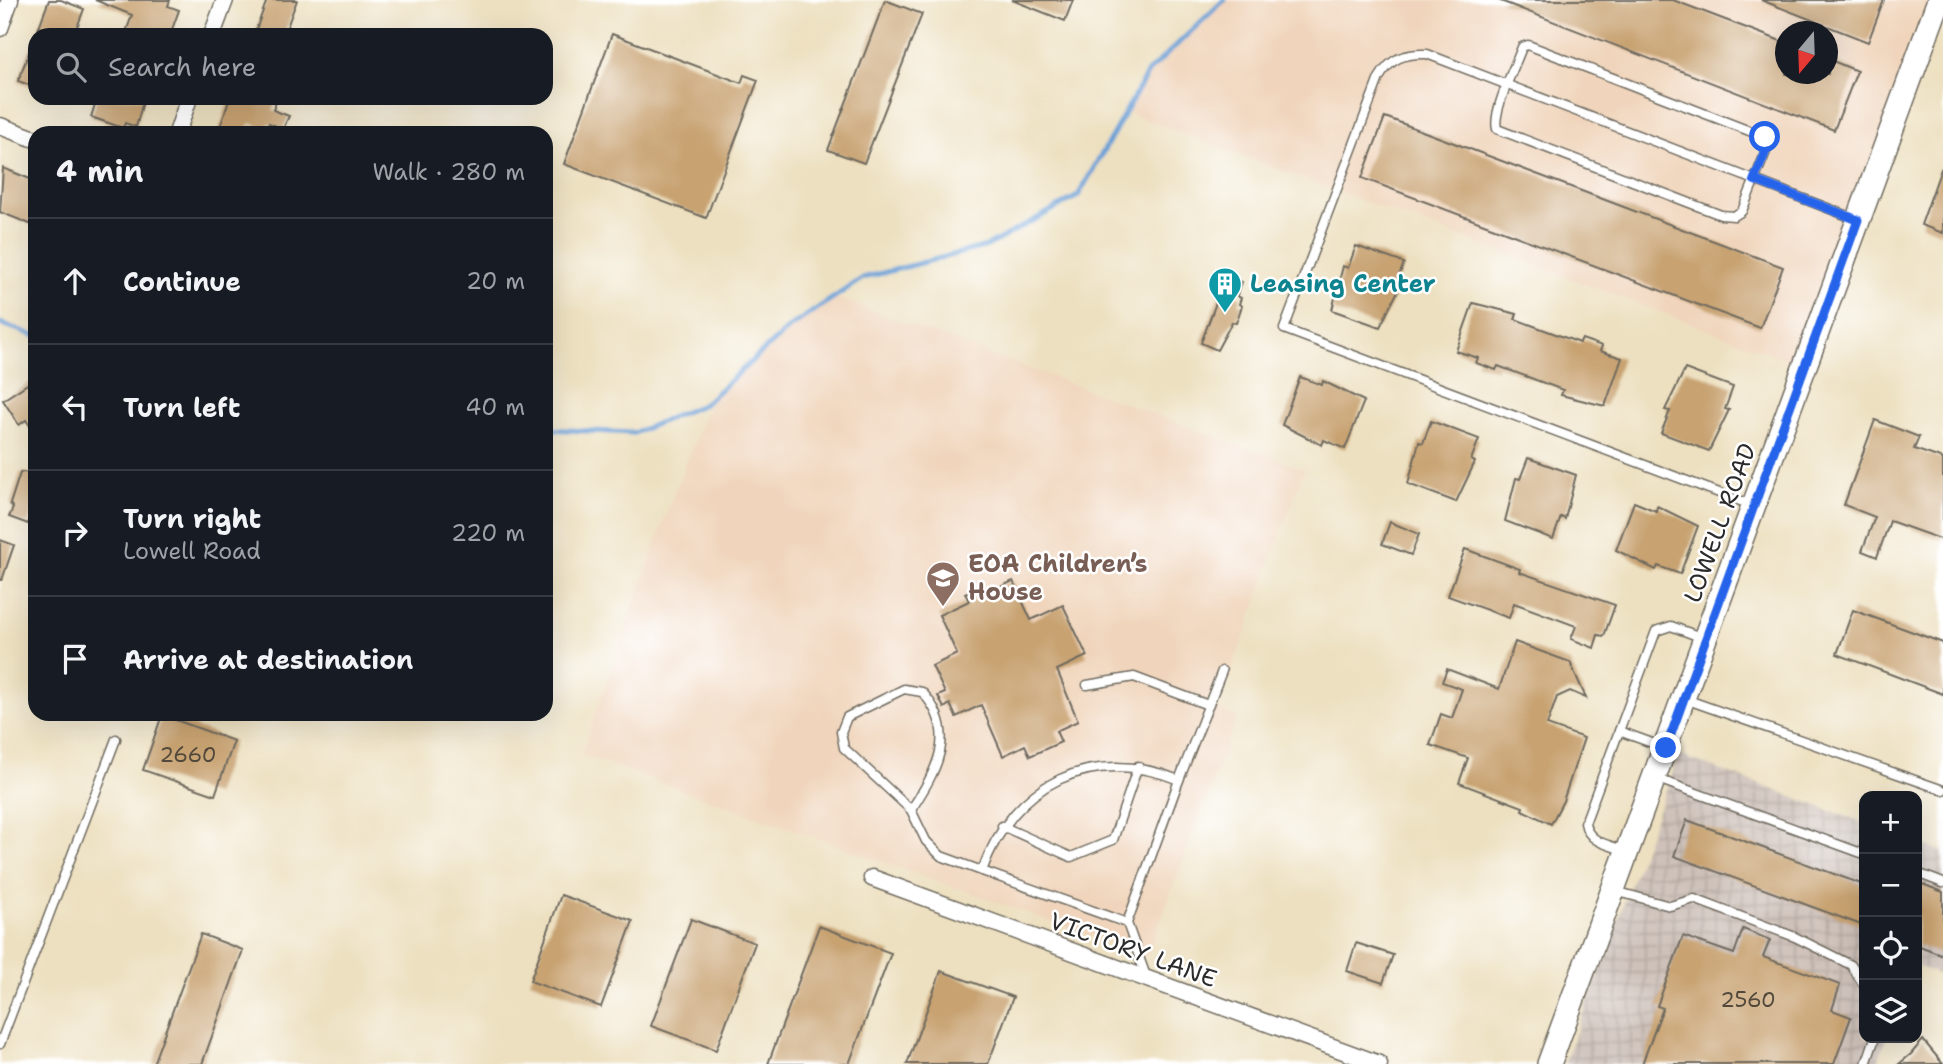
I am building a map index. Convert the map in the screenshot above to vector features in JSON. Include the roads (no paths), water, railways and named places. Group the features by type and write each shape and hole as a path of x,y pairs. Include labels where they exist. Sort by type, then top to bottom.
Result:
{"street":[{"path":"0,28 10,0"},
{"path":"215,28 225,0"},
{"name":"LOWELL ROAD","path":"1550,1064 1939,0"},
{"path":"180,126 187,105"},
{"path":"0,126 28,136"},
{"name":"VICTORY LANE","path":"872,878 1379,1064"}],"lane":[{"path":"1528,46 1765,137 1767,149 1754,180 1742,211 1734,216 1721,215 1497,130 1495,121 1522,47 1528,46"},
{"path":"1755,506 1284,329 1379,78 1386,66 1410,53 1426,54 1858,220"},
{"path":"1628,851 1600,842 1586,831 1585,822 1657,631 1671,626 1706,639"},
{"path":"1147,979 1127,923 1222,671"},
{"path":"1087,685 1134,677 1208,705"},
{"path":"912,810 928,784 944,739 932,703 922,692 904,689 847,717 841,733 844,748 912,810 926,841 941,856 1127,923"},
{"path":"1684,699 1943,790"},
{"path":"1619,731 1666,748"},
{"path":"0,1044 116,739"},
{"path":"982,871 1002,826 1028,799 1076,773 1112,765 1138,766 1179,780"},
{"path":"1002,826 1071,857 1113,840 1138,766"},
{"path":"1655,778 1859,852"},
{"path":"1922,875 1943,883"},
{"path":"1614,891 1670,906 1694,899 1795,937 1851,965 1861,980"},
{"path":"1866,1064 1873,1043"}],"waterway":[{"path":"553,429 634,433 704,404 791,326 863,278 987,246 1078,196 1148,72 1224,0"},
{"path":"0,323 28,333"}],"place":[{"name":"Leasing Center","path":"1225,314"},
{"name":"EOA Children’s House","path":"943,608"}]}
